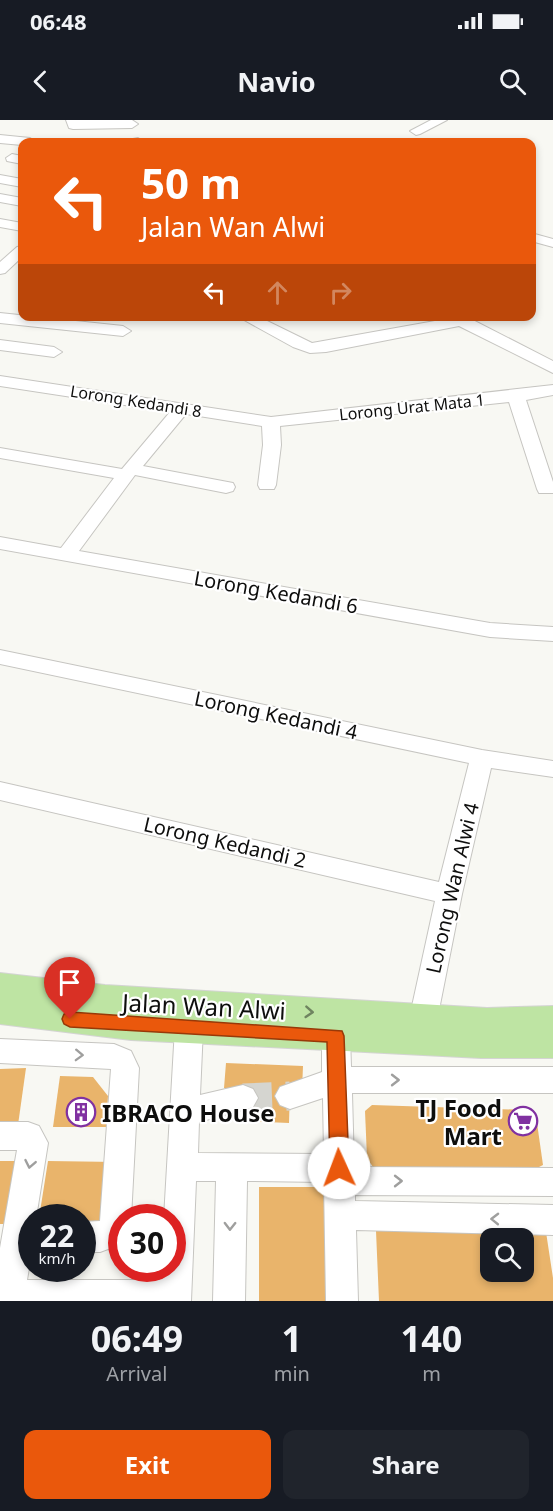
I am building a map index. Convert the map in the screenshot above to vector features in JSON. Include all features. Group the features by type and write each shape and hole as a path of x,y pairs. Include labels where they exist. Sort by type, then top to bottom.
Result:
{"main road":[{"name":"Jalan Wan Alwi","path":"0,987 105,1000 423,1020 487,1023 553,1021"},
{"name":"Jalan Wan Alwi","path":"0,1009 70,1019 189,1028 481,1043 553,1043"}],"street":[{"path":"72,120 73,125 132,122 136,138"},
{"path":"416,131 441,120"},
{"path":"0,139 18,141"},
{"path":"0,179 18,182"},
{"path":"0,198 18,201"},
{"path":"0,224 18,226"},
{"path":"536,238 553,243"},
{"path":"0,270 18,254"},
{"path":"0,318 18,320"},
{"path":"29,321 77,326 75,334 77,339 96,329 123,331"},
{"path":"254,321 310,348 326,347 446,321"},
{"path":"459,321 553,368"},
{"path":"0,345 54,352"},
{"name":"Lorong Kedandi 8","path":"0,381 271,422"},
{"name":"Lorong Urat Mata 1","path":"271,422 553,390"},
{"path":"516,396 546,489"},
{"path":"66,555 128,472 183,407"},
{"path":"267,485 273,445 271,422"},
{"path":"0,453 226,487"},
{"name":"Lorong Kedandi 6","path":"0,543 490,630 553,634"},
{"name":"Lorong Kedandi 4","path":"0,657 482,758 553,769"},
{"name":"Lorong Wan Alwi 4","path":"423,1020 449,894 482,758"},
{"name":"Lorong Kedandi 2","path":"0,791 449,894"},
{"path":"0,1136 28,1136 33,1143 4,1296 175,1299 189,1028"},
{"path":"336,1036 342,1301"},
{"path":"0,1051 114,1056 121,1060 125,1068 115,1228 110,1234 96,1237"},
{"path":"290,1096 337,1080 553,1080"},
{"path":"184,1114 200,1106 243,1098"},
{"path":"182,1167 553,1182"},
{"path":"229,1301 232,1168"},
{"path":"340,1215 553,1220"}],"building":[{"path":"226,1063 303,1066 302,1090 290,1090 289,1123 241,1121 243,1089 224,1088"},
{"path":"26,1068 18,1125 0,1125 0,1069"},
{"name":"IBRACO House","path":"60,1076 93,1077 108,1096 106,1127 53,1127"},
{"path":"372,1105 528,1110 536,1116 543,1165 533,1170 373,1167 367,1158 365,1111"},
{"path":"0,1161 18,1161 8,1224 0,1224"},
{"path":"48,1161 117,1162 112,1204 108,1204 108,1226 96,1226 96,1204 41,1204"},
{"path":"259,1187 326,1187 329,1301 259,1301"},
{"path":"376,1231 480,1232 480,1282 534,1282 534,1232 546,1232 553,1278 553,1301 379,1301"}],"tunnel":[{"path":"243,1098 290,1096"}],"place":[{"name":"IBRACO House","path":"81,1112"},
{"name":"TJ Food Mart","path":"523,1121"}],"route":[{"path":"70,1019 131,1025 336,1036 339,1168"}]}
